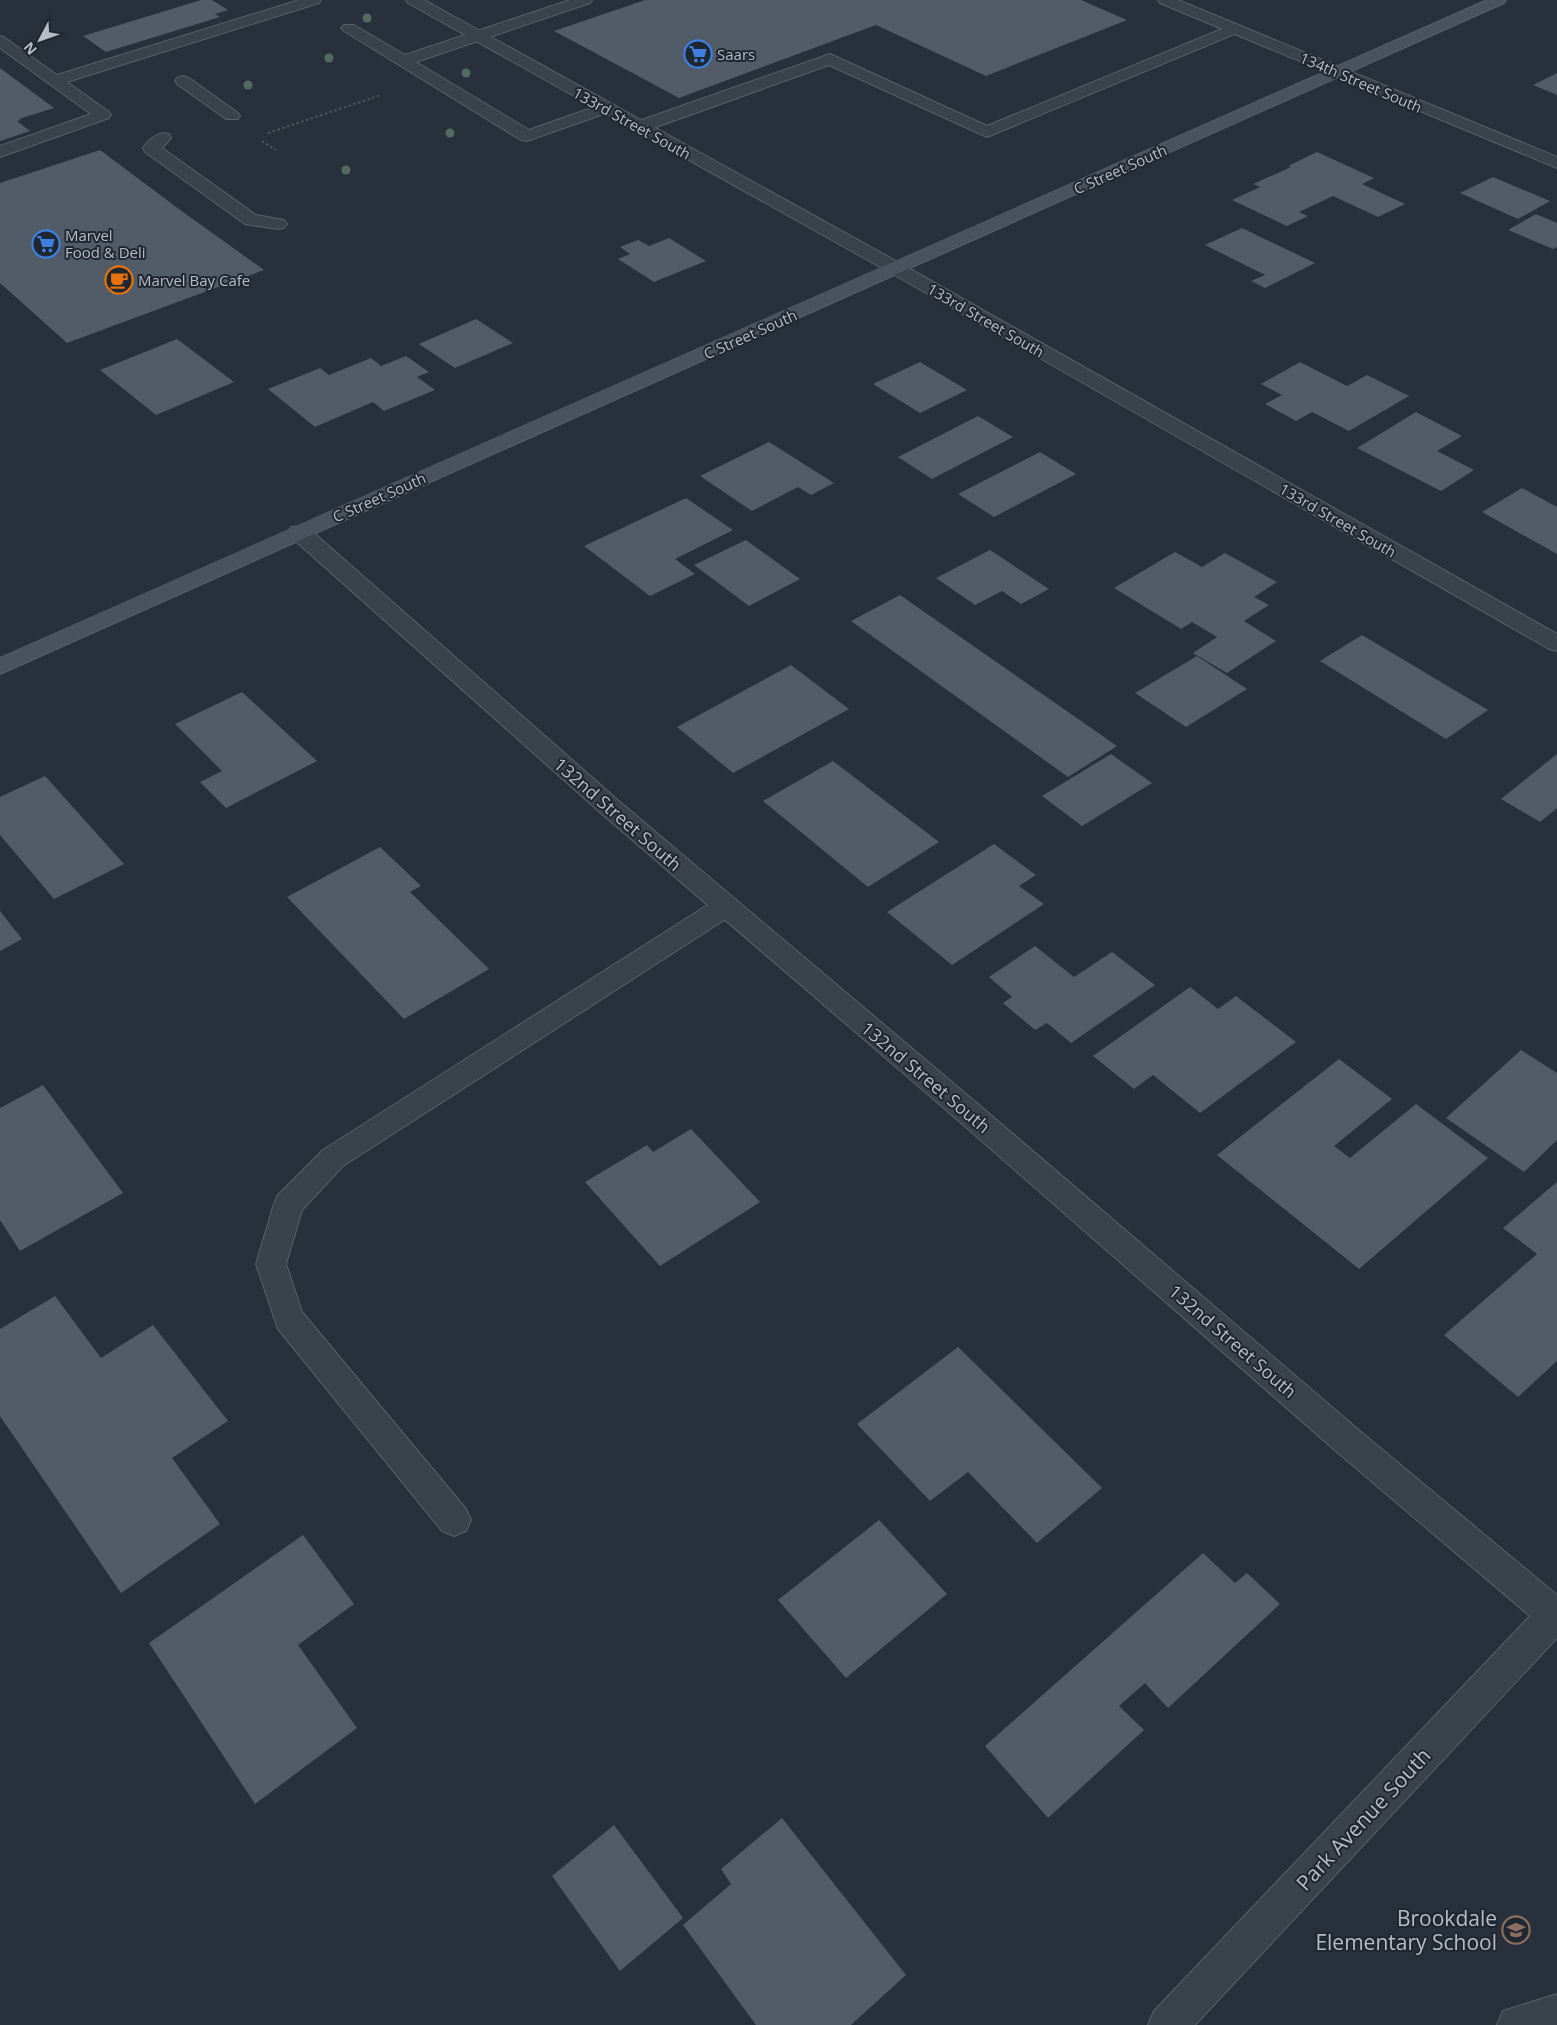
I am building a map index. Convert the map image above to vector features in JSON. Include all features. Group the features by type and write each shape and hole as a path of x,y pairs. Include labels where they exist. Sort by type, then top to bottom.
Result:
{"street":[{"path":"55,82 314,0"},
{"name":"133rd Street South","path":"413,0 897,269 1557,644"},
{"path":"404,61 585,0"},
{"name":"134th Street South","path":"1165,0 1557,164"},
{"name":"C Street South","path":"0,667 299,532 897,269 1499,0"},
{"path":"349,28 527,136 606,108"},
{"path":"639,127 830,59 986,132 1234,29"},
{"path":"0,41 103,115 0,152"},
{"path":"183,81 232,116"},
{"path":"163,138 151,148 251,220 278,224"},
{"name":"132nd Street South","path":"299,532 611,808 962,1107 1342,1436 1556,1615"},
{"path":"454,1520 289,1319 271,1264 289,1204 333,1158 726,906"},
{"name":"Park Avenue South","path":"1168,2025 1556,1615"},
{"path":"1517,2025 1557,2014"}],"path":[{"path":"262,135 389,92"}],"building":[{"path":"201,0 212,0 228,10 215,14 220,17 106,52 83,36"},
{"name":"Saars","path":"645,0 1081,0 1127,20 986,76 876,25 679,98 554,31"},
{"path":"0,68 54,108 19,119 21,120 17,121 30,131 0,141"},
{"path":"1557,73 1557,95 1533,85"},
{"path":"100,150 264,270 67,343 0,283 0,183"},
{"path":"1317,152 1374,178 1362,184 1405,204 1378,217 1333,196 1299,212 1308,216 1287,226 1232,200 1260,187 1253,184 1291,167 1288,166"},
{"path":"1493,177 1550,201 1518,219 1460,193"},
{"path":"1536,214 1557,223 1557,247 1553,249 1508,230"},
{"path":"1242,228 1315,263 1265,288 1251,281 1265,275 1205,245"},
{"path":"669,238 706,261 654,282 618,259 630,254 620,247 638,240 649,246"},
{"path":"476,319 513,343 455,368 419,344"},
{"path":"177,339 234,382 156,415 100,370"},
{"path":"406,356 429,372 417,377 435,390 384,411 373,402 315,427 268,389 320,368 329,375 371,358 381,366"},
{"path":"920,362 967,390 920,413 873,384"},
{"path":"1300,362 1347,386 1367,375 1409,396 1349,431 1312,412 1296,421 1265,404 1282,395 1261,384"},
{"path":"1416,412 1462,436 1437,451 1474,470 1441,491 1357,448"},
{"path":"978,416 1013,437 932,479 898,457"},
{"path":"769,442 834,483 811,495 798,487 752,511 700,476"},
{"path":"1040,452 1076,474 994,517 958,494"},
{"path":"1522,488 1557,507 1557,554 1482,512"},
{"path":"686,498 733,530 675,559 695,574 650,596 584,546"},
{"path":"746,540 800,579 749,606 694,565"},
{"path":"990,550 1049,589 1021,604 1002,591 975,605 936,578"},
{"path":"1175,552 1202,567 1225,553 1277,582 1254,597 1269,605 1244,621 1276,641 1227,673 1193,653 1217,637 1192,622 1181,629 1114,588"},
{"path":"900,595 1117,746 1068,777 851,621"},
{"path":"1362,635 1488,710 1446,739 1320,661"},
{"path":"1197,656 1247,689 1186,727 1135,693"},
{"path":"791,665 849,709 733,773 677,727"},
{"path":"242,692 317,761 226,808 200,782 222,771 175,724"},
{"path":"1111,754 1152,783 1082,826 1042,796"},
{"path":"1557,754 1557,808 1540,822 1501,799"},
{"path":"833,761 939,842 868,887 763,801"},
{"path":"45,776 124,864 54,899 0,835 0,797"},
{"path":"994,844 1036,875 1019,886 1044,904 952,965 887,912"},
{"path":"380,847 421,886 410,892 489,969 404,1019 287,897"},
{"path":"0,911 22,939 0,951"},
{"path":"1035,946 1074,977 1112,952 1155,985 1071,1043 1047,1023 1035,1030 1003,1003 1012,997 989,977"},
{"path":"1190,987 1218,1009 1236,996 1296,1042 1200,1113 1153,1075 1134,1089 1093,1056"},
{"path":"1521,1050 1557,1073 1557,1140 1524,1172 1446,1118"},
{"path":"1339,1059 1392,1099 1334,1146 1350,1158 1416,1104 1488,1158 1359,1269 1217,1155"},
{"path":"43,1085 123,1193 20,1251 0,1220 0,1108"},
{"path":"691,1129 760,1202 660,1266 585,1182 647,1145 653,1152"},
{"path":"1557,1182 1557,1361 1518,1397 1444,1335 1537,1254 1503,1228"},
{"path":"55,1296 101,1358 153,1325 228,1421 172,1458 220,1524 121,1593 0,1416 0,1329"},
{"path":"958,1347 1102,1488 1037,1543 968,1472 930,1501 857,1424"},
{"path":"879,1520 947,1594 846,1678 778,1600"},
{"path":"303,1535 354,1604 298,1645 357,1728 255,1804 149,1643"},
{"path":"1203,1553 1235,1583 1247,1573 1280,1604 1168,1708 1145,1683 1119,1706 1144,1730 1048,1818 985,1746"},
{"path":"782,1818 906,1975 851,2025 756,2025 683,1925 731,1884 721,1869"},
{"path":"614,1825 683,1918 620,1971 552,1876"}],"place":[{"name":"Saars","path":"698,54"},
{"name":"Marvel Food & Deli","path":"46,244"},
{"name":"Marvel Bay Cafe","path":"119,280"},
{"name":"Brookdale Elementary School","path":"1516,1930"}]}
